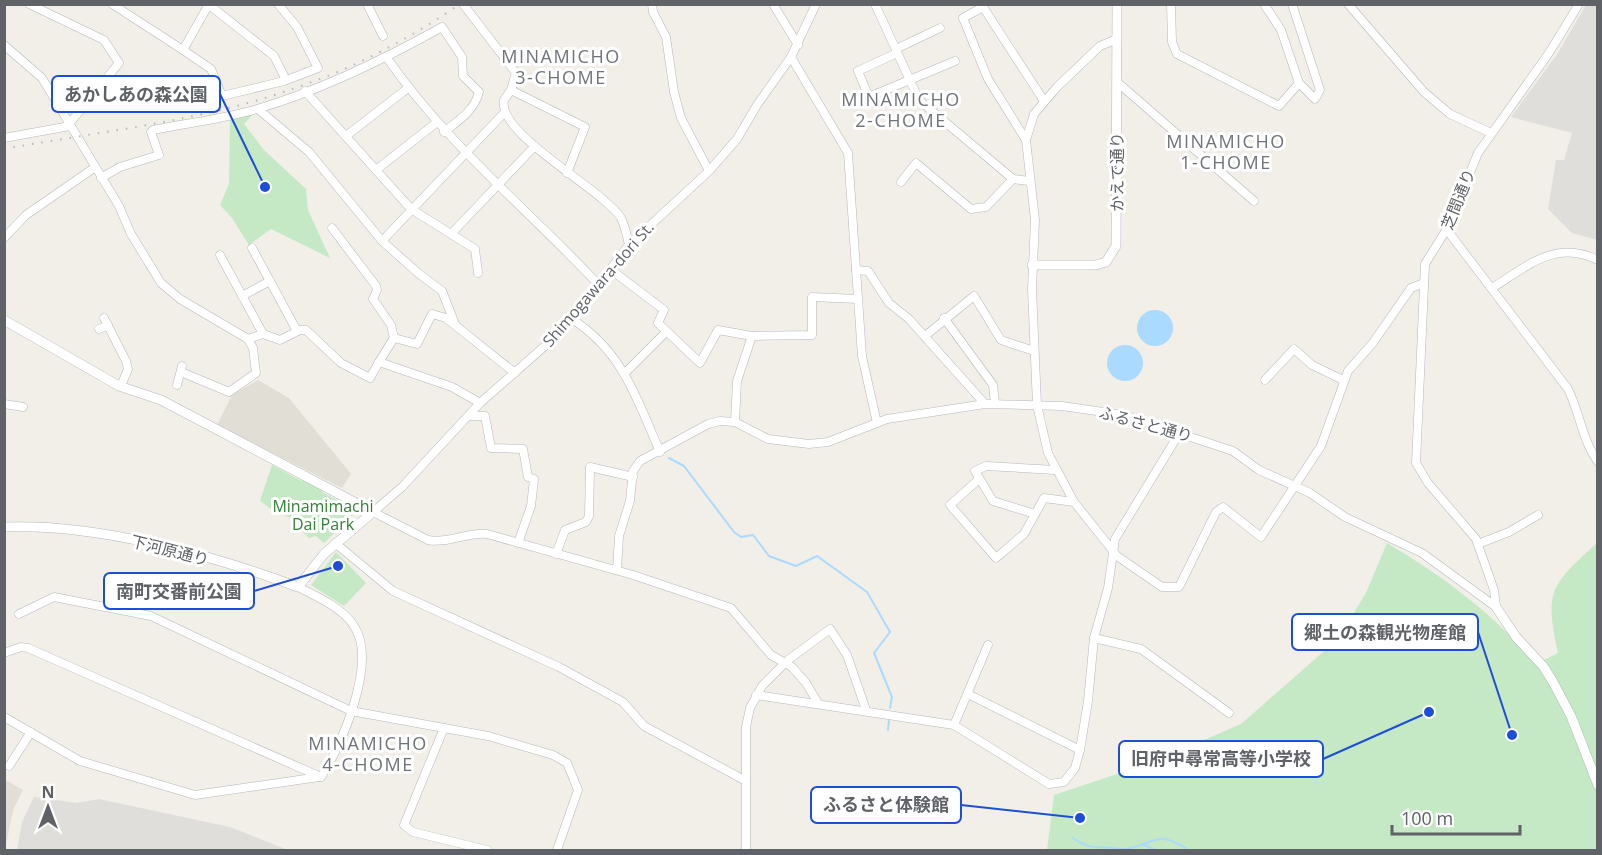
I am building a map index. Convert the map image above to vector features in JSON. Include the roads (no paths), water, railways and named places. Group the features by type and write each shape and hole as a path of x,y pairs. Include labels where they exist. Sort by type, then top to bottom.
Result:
{"street":[{"path":"4,138 69,125 119,63 104,40 28,4"},
{"path":"112,4 211,69 222,96 286,80 318,68 297,27 278,4"},
{"path":"367,4 382,36"},
{"path":"463,4 516,73 511,90 504,100 504,113 534,147 621,218 629,245"},
{"path":"652,4 653,12 666,37 674,92 681,117 710,171"},
{"path":"774,4 798,45"},
{"name":"Shimogawara-dori St.","path":"373,512 402,487 480,403 572,318 629,245 710,171 737,139 757,105 791,57 816,4"},
{"path":"875,4 919,100 1013,179 1029,181"},
{"name":"かえで通り","path":"1032,265 1096,266 1106,262 1113,255 1117,233 1117,4"},
{"path":"1171,4 1172,42 1177,54 1279,106 1299,82"},
{"path":"1264,4 1281,30 1299,82 1315,99 1320,90 1292,4"},
{"path":"1348,4 1424,92 1450,114 1491,134"},
{"name":"芝間通り","path":"1478,544 1428,483 1416,463 1425,264 1447,230 1471,164 1549,53 1579,4"},
{"path":"183,50 209,5 274,56 286,80"},
{"path":"1026,140 988,79 963,18 983,7 1044,101"},
{"path":"101,178 120,167 159,155 151,132 153,130 258,109 387,58 442,27 462,57 463,76 479,92 477,100 465,116 444,132"},
{"path":"940,28 858,71 869,97 955,61"},
{"path":"1117,39 1100,46 1044,101 1034,114 1026,140 1035,220 1032,265 1034,351 1037,405 1048,453 1055,470 1074,502 1112,550 1147,579 1162,587 1179,587 1216,512 1223,507 1261,537 1327,433 1343,380 1411,288 1424,283"},
{"path":"4,45 42,78 94,168 119,206 146,263 161,283 180,299 248,339 253,348 256,373 229,392 182,369 177,385"},
{"path":"791,57 848,153 862,356 877,423"},
{"path":"387,58 444,132 497,185 531,214 598,284"},
{"path":"1117,82 1254,201"},
{"path":"346,136 408,88"},
{"path":"511,90 585,127 567,173"},
{"path":"305,91 411,209 476,249 478,273"},
{"path":"258,109 309,152 382,241 442,291 455,324"},
{"path":"382,241 504,113"},
{"path":"376,170 436,123"},
{"path":"451,234 534,147"},
{"path":"901,182 916,163 943,183 971,209 986,207 1013,179"},
{"path":"4,238 26,215 94,168"},
{"path":"248,339 263,334 280,340 306,330 341,363 370,378 394,338 391,325 373,299 377,290 376,286 332,228"},
{"path":"1447,230 1568,389 1579,415 1587,444 1598,462"},
{"path":"252,248 297,332"},
{"path":"1492,288 1558,251 1577,252 1598,260"},
{"path":"220,255 263,334"},
{"path":"610,269 664,310 658,323 700,363 718,330 752,336 812,335 812,297 857,299"},
{"path":"856,270 868,271 889,303 925,336 984,404"},
{"path":"242,296 270,281"},
{"path":"925,336 944,318 974,296 1001,340 1034,351"},
{"path":"394,338 417,344 432,314 446,318 515,373"},
{"path":"572,318 595,333 625,373 660,452"},
{"path":"944,318 993,385 995,403"},
{"path":"4,321 121,386 161,400 373,512 434,541 480,533 617,570 731,608 771,655 792,667 806,683 818,704"},
{"path":"99,329 106,322 126,361 128,369 121,386"},
{"path":"625,373 666,332"},
{"path":"617,570 619,536 630,501 633,477 640,461 708,424 720,421 735,422 737,381 752,336"},
{"path":"1265,380 1294,348 1312,365 1343,380"},
{"path":"379,362 452,387 480,403"},
{"name":"ふるさと通り","path":"735,422 768,439 809,444 828,442 877,423 945,408 995,403 1090,409 1124,415 1222,445 1259,470 1296,485 1345,517 1422,553 1497,607 1516,636 1543,666 1571,716 1598,785"},
{"path":"4,404 23,407"},
{"path":"468,416 485,416 491,448 523,449 528,477 534,479 531,506 518,543"},
{"path":"756,695 954,725 1035,777 1053,785 1061,784 1071,775 1080,750 1094,638 1108,588 1112,550 1123,523 1180,432"},
{"path":"1035,514 993,501 978,480 975,471 986,466 1055,470"},
{"path":"556,554 565,530 586,522 589,516 590,467 633,477"},
{"path":"978,480 950,505 996,558 1024,534 1044,498 1074,502"},
{"path":"321,777 351,711 361,665 359,634 352,622 339,611 298,587 309,571 335,543 373,512"},
{"path":"1497,607 1494,590 1478,544 1509,532 1538,515"},
{"name":"下河原通り","path":"4,527 40,526 127,539 236,566 298,587"},
{"path":"335,543 393,591 559,668 622,702 644,726 746,781"},
{"path":"19,614 54,597 151,616 351,711 488,736 553,755 567,763 578,790 557,850"},
{"path":"746,850 747,717 756,695 785,664 830,629 847,655 866,710"},
{"path":"1094,638 1141,650 1229,712"},
{"path":"954,725 988,645"},
{"path":"4,653 21,647 28,648 321,777"},
{"path":"968,694 1080,750"},
{"path":"4,717 80,761 195,795 321,777"},
{"path":"444,728 404,825 413,832 487,850"},
{"path":"9,766 31,732"}],"water":[{"path":"1155,310 1168,315 1173,328 1168,341 1155,346 1142,341 1137,328 1142,315"},
{"path":"1125,345 1138,350 1143,363 1138,376 1125,381 1112,376 1107,363 1112,350"}],"waterway":[{"path":"669,458 684,466 734,532 741,537 753,535 769,556 796,566 817,556 867,592 890,632 874,653 892,697 890,708"},
{"path":"888,730 889,720"},
{"path":"1073,838 1088,846 1124,849 1163,839 1170,840 1189,850"},
{"path":"1142,844 1155,850"}],"railway":[{"path":"4,149 190,117 263,99 320,79 361,61 402,40 460,4"}],"place":[{"name":"あかしあの森公園","path":"265,187"},
{"name":"南町交番前公園","path":"338,566"},
{"name":"旧府中尋常高等小学校","path":"1429,712"},
{"name":"郷土の森観光物産館","path":"1512,735"},
{"name":"ふるさと体験館","path":"1080,818"}],"district":[{"name":"MINAMICHO 3-CHOME","path":"561,66"},
{"name":"MINAMICHO 2-CHOME","path":"901,109"},
{"name":"MINAMICHO 1-CHOME","path":"1226,151"},
{"name":"MINAMICHO 4-CHOME","path":"368,753"}],"park label":[{"name":"Minamimachi Dai Park","path":"323,515"}]}
